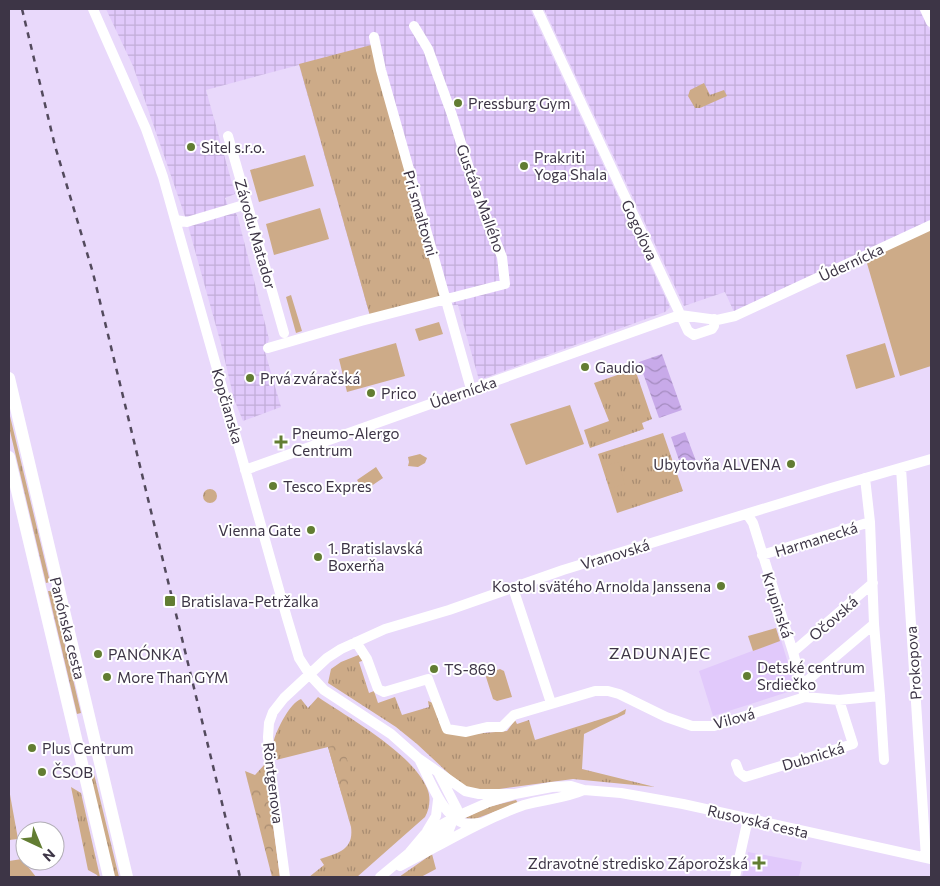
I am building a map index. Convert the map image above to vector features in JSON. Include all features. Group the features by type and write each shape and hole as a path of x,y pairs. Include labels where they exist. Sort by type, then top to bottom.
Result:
{"main road":[{"name":"Panónska cesta","path":"9,378 127,877"},
{"name":"Panónska cesta","path":"9,457 109,877"}],"street":[{"name":"Kopčianska","path":"93,9 146,129 176,220 299,658 324,690 391,734 438,773 465,790 479,794 515,794"},
{"name":"Gogoľova","path":"537,9 680,315"},
{"path":"925,9 931,22"},
{"name":"Gustáva Mallého","path":"268,348 371,318 505,284 502,257 479,199 428,49 414,26"},
{"name":"Pri smaltovni","path":"374,37 381,70 471,389"},
{"name":"Závodu Matador","path":"228,136 284,333"},
{"path":"176,220 187,222 247,204"},
{"name":"Údernícka","path":"245,470 680,315 714,319 735,316 931,225"},
{"path":"680,315 688,331 694,334 712,329 714,319"},
{"name":"Vranovská","path":"310,674 341,648 385,629 596,560 931,459"},
{"name":"Prokopova","path":"901,468 928,858"},
{"name":"Očovská","path":"865,478 870,522 874,624 884,760"},
{"name":"Krupinská","path":"747,514 753,524 805,697"},
{"name":"Harmanecká","path":"762,555 870,522"},
{"name":"Očovská","path":"793,652 873,583"},
{"path":"513,588 551,703"},
{"name":"Očovská","path":"802,685 874,624"},
{"name":"Vilová","path":"356,642 367,659 378,689 384,692 428,680 447,729 466,732 487,727 502,727 514,715 595,691 608,690 666,717 692,726 714,726 805,697 839,700 880,696"},
{"name":"Röntgenova","path":"286,877 269,757 268,729 271,716 279,704 310,674"},
{"name":"Dubnická","path":"736,764 739,772 745,777 853,744 839,700"},
{"name":"Kopčianska","path":"418,758 438,800 455,817"},
{"name":"Kopčianska","path":"438,773 457,809 455,817"},
{"name":"Rusovská cesta","path":"381,877 409,853 425,834 455,817 489,802 515,794 552,787 571,786 584,790 621,793 683,804 928,858"},
{"name":"Rusovská cesta","path":"381,877 480,823 526,805 569,797 584,790"},
{"path":"425,834 436,816 438,800"},
{"path":"409,853 449,830 455,817 463,823 480,823"},
{"path":"735,877 748,819"}],"shaded area":[{"path":"106,9 530,9 670,307 665,312 479,380 458,305 434,306 370,316 299,65 206,90 235,194 225,198 231,214 236,213 238,218 269,339 265,352 281,407 243,421 234,399 221,344 187,222 133,66"},
{"path":"544,9 919,9 931,33 931,221 734,312 725,292 684,306"},
{"name":"Detské centrum Srdiečko","path":"781,640 795,686 791,691 713,716 699,671"},
{"path":"748,852 802,862 799,877 742,877"}],"green space":[{"path":"375,44 443,296 370,316 299,64"},
{"path":"704,83 710,95 724,90 727,96 700,108 695,108 688,96 690,90"},
{"path":"305,155 314,186 259,202 250,170"},
{"path":"320,208 329,239 274,255 266,224"},
{"path":"931,229 931,366 900,376 866,260"},
{"path":"291,295 302,331 296,333 286,297"},
{"path":"439,322 443,334 419,341 415,329"},
{"path":"396,343 405,376 347,392 339,359"},
{"path":"885,343 895,377 856,389 846,355"},
{"path":"626,372 634,372 637,375 652,419 642,423 644,429 590,448 584,430 609,421 594,383"},
{"path":"570,405 584,444 526,465 510,424"},
{"path":"9,412 50,582 46,583 9,427"},
{"path":"663,433 683,491 617,513 598,454"},
{"path":"420,454 427,458 425,463 418,467 408,466 408,457"},
{"path":"618,462 625,484 611,488 604,466"},
{"path":"376,467 383,478 364,491 357,480"},
{"path":"207,489 213,489 217,496 213,503 207,503 203,499 203,493"},
{"path":"48,591 52,591 81,713 77,714"},
{"path":"776,628 780,641 753,651 748,636"},
{"path":"361,654 365,660 359,662 369,693 374,691 378,703 395,697 402,715 429,707 428,701 433,703 440,724 473,734 507,731 515,720 517,724 529,720 535,740 617,714 626,709 625,714 584,734 582,769 655,787 573,779 485,791 475,790 460,784 396,727 328,683 331,669 341,662"},
{"path":"500,669 504,671 512,697 497,701 493,699 486,677 488,673"},
{"path":"318,697 394,749 419,775 429,795 429,806 425,817 357,877 309,877 324,865 320,859 333,855 347,846 351,835 351,827 328,747 276,760 274,740 288,711 301,699 308,708"},
{"path":"338,744 345,752 356,791 342,795 328,747"},
{"path":"265,764 280,877 272,877 245,771 255,775"},
{"path":"94,774 119,877 113,877 90,775"},
{"path":"71,787 81,793 100,877 88,870"},
{"path":"9,789 15,822 15,839 9,840"},
{"path":"516,800 518,803 475,819 465,818 488,807"},
{"path":"432,854 436,869 421,877 399,877"},
{"path":"15,860 15,871 31,871 36,877 9,877 9,861"}],"water":[{"path":"662,354 682,410 659,418 639,362"},
{"path":"685,432 696,461 681,466 671,437"}],"railway":[{"path":"22,9 55,146 93,273 240,877"}],"place":[{"name":"Pressburg Gym","path":"458,103"},
{"name":"Sitel s.r.o.","path":"191,147"},
{"name":"Prakriti Yoga Shala","path":"524,166"},
{"name":"Gaudio","path":"585,367"},
{"name":"Prvá zváračská","path":"250,378"},
{"name":"Prico","path":"371,393"},
{"name":"Pneumo-Alergo Centrum","path":"281,442"},
{"name":"Ubytovňa ALVENA","path":"791,464"},
{"name":"Tesco Expres","path":"273,486"},
{"name":"Vienna Gate","path":"311,530"},
{"name":"1. Bratislavská Boxerňa","path":"318,557"},
{"name":"Kostol svätého Arnolda Janssena","path":"721,586"},
{"name":"Bratislava-Petržalka","path":"170,601"},
{"name":"PANÓNKA","path":"98,654"},
{"name":"TS-869","path":"434,669"},
{"name":"Detské centrum Srdiečko","path":"747,676"},
{"name":"More Than GYM","path":"107,677"},
{"name":"Plus Centrum","path":"32,748"},
{"name":"ČSOB","path":"42,772"},
{"name":"Zdravotné stredisko Záporožská","path":"759,863"}],"district":[{"name":"ZADUNAJEC","path":"660,652"}]}
